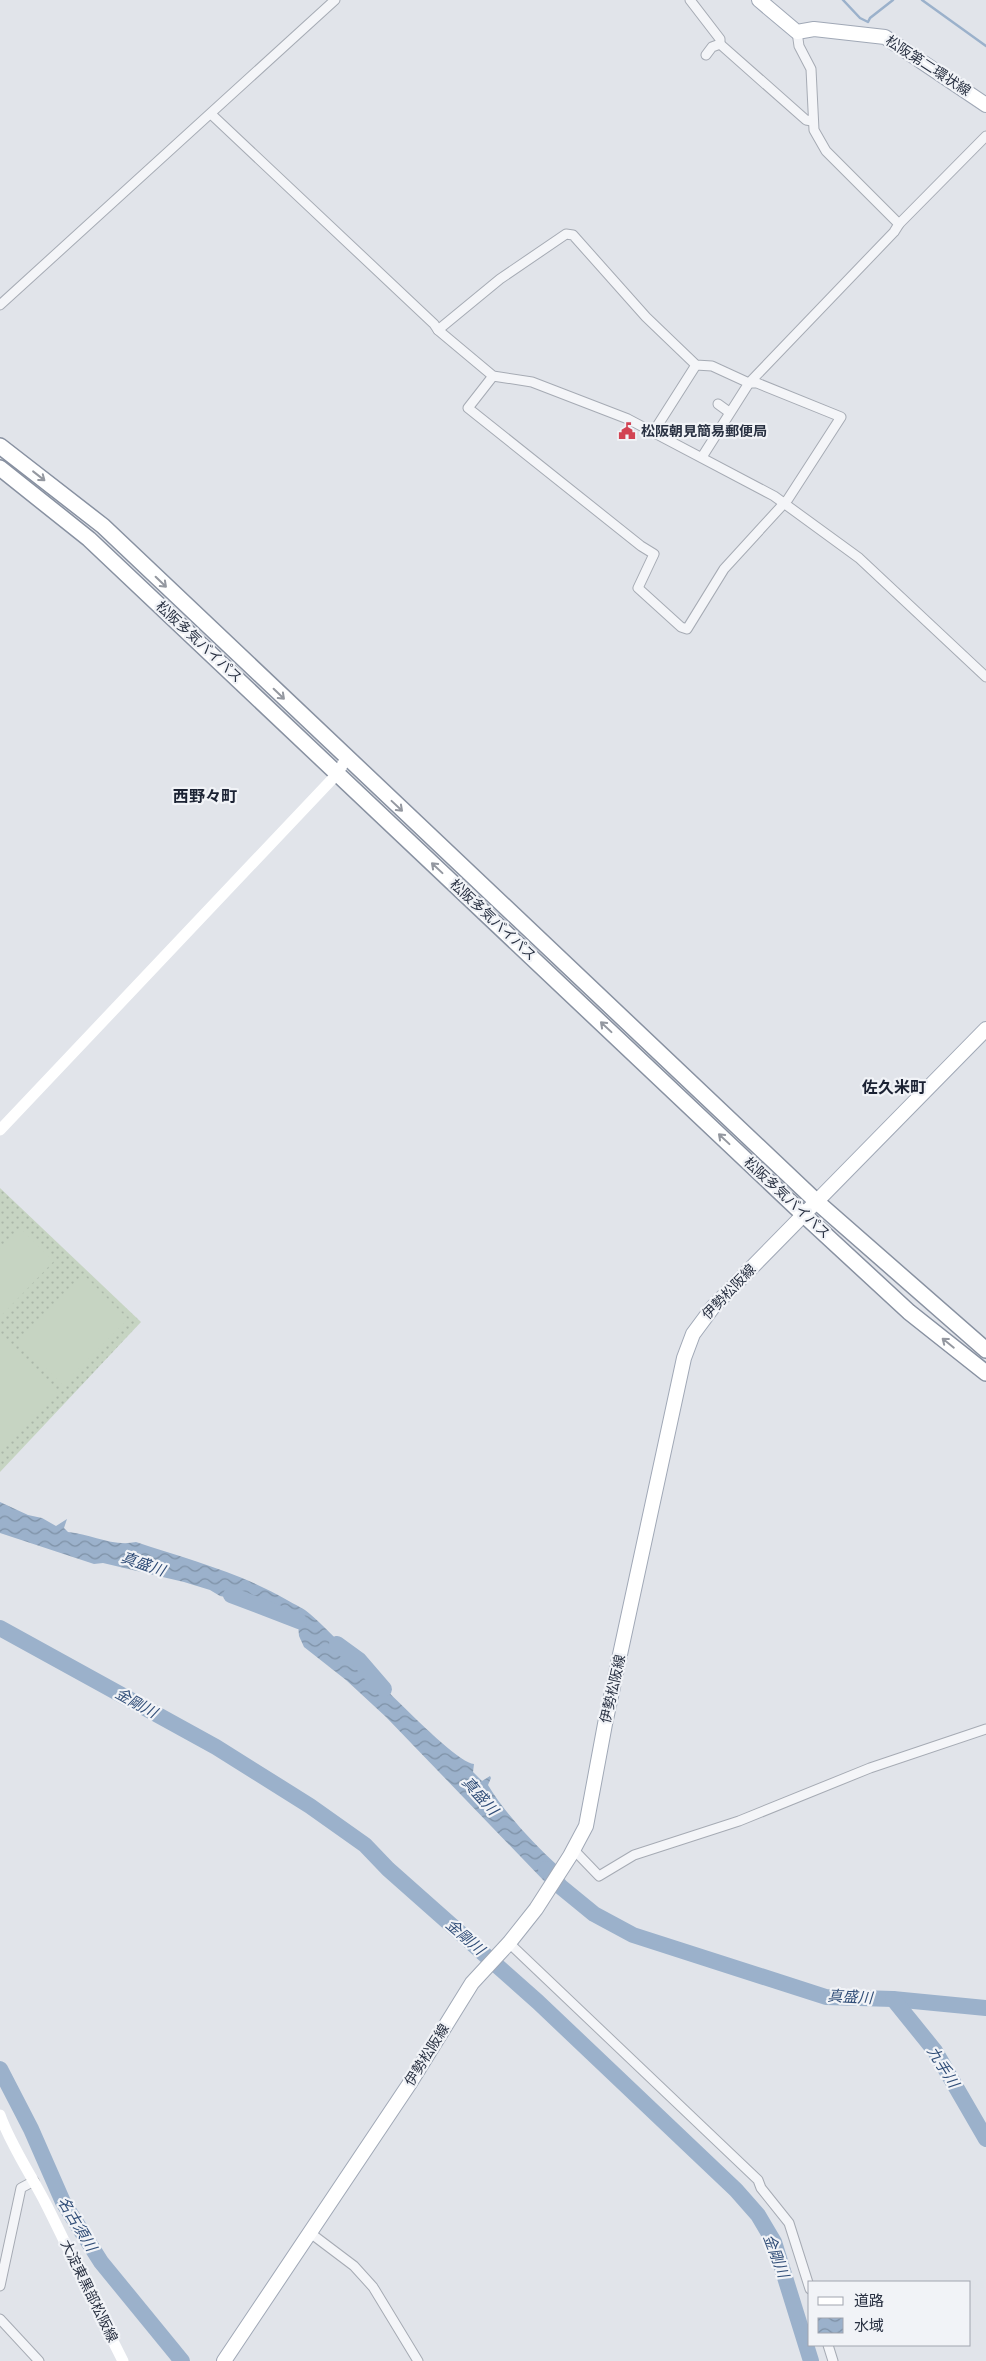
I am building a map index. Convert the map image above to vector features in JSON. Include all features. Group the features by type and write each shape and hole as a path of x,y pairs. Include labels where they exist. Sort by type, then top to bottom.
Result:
{"highway":[{"name":"松阪多気バイパス","path":"0,446 103,526 817,1202 986,1350"},
{"name":"松阪多気バイパス","path":"0,468 89,538 804,1215 909,1312 986,1373"}],"main road":[{"path":"759,0 797,32"},
{"name":"松阪第二環状線","path":"797,32 814,30 885,37 986,104"},
{"name":"伊勢松阪線","path":"224,2361 410,2083 472,1983 509,1943 547,1891 572,1853 586,1826 605,1724 689,1342 697,1326 710,1310 986,1029"}],"street":[{"path":"0,305 335,0"},
{"path":"690,0 720,39 720,44 806,120 812,121"},
{"path":"797,32 799,46 811,69 812,121 814,130 826,151 898,224"},
{"path":"706,55 712,47 720,44"},
{"path":"211,114 332,226 438,330 493,376 532,382 589,402 654,431 737,475 783,503 859,558 986,677"},
{"path":"702,457 749,383 894,232 898,224 986,136"},
{"path":"438,330 500,279 566,234 573,235 646,316 696,365 712,366 749,383 757,382 841,417 788,499 724,569 687,629 638,588 654,554 641,546 468,408 493,376"},
{"path":"654,431 696,365"},
{"path":"718,404 730,412"},
{"path":"0,1130 223,899 338,774 346,758"},
{"path":"965,1333 986,1340"},
{"path":"572,1853 599,1876 634,1856 739,1821 870,1768 986,1729"},
{"path":"509,1943 758,2180 761,2188 788,2223 808,2283"},
{"name":"大淀東黒部松阪線","path":"0,2115 3,2133 34,2181 123,2361"},
{"path":"0,2286 20,2188 34,2181"},
{"path":"309,2232 354,2266 373,2287 418,2361"},
{"path":"0,2319 39,2361"},
{"path":"828,2346 833,2361"}],"green space":[{"path":"0,1188 141,1322 0,1472"},
{"path":"20,1228 54,1261 0,1317 0,1249"},
{"path":"83,1274 128,1319 63,1385 17,1341"},
{"path":"0,1336 58,1391 0,1450"}],"water":[{"path":"0,1502 28,1515 42,1518 56,1526 67,1519 64,1528 68,1532 110,1542 136,1542 213,1567 269,1590 305,1610 442,1743 461,1758 474,1764 473,1772 482,1781 490,1776 488,1785 502,1806 529,1838 557,1865 546,1883 386,1717 346,1680 304,1647 299,1636 298,1624 262,1604 220,1596 210,1590 184,1582 103,1563 94,1564 0,1533"}],"waterway":[{"path":"843,0 860,18 868,22 870,18 893,0"},
{"path":"922,0 986,46"},
{"name":"真盛川","path":"231,1595 299,1621"},
{"name":"金剛川","path":"0,1628 216,1747 310,1806 365,1845 388,1869 538,2002 736,2190 758,2215 774,2242 811,2361"},
{"name":"真盛川","path":"337,1644 359,1660 384,1689"},
{"name":"真盛川","path":"546,1869 561,1887 594,1914 633,1935 826,1997 893,1999 986,2008"},
{"name":"九手川","path":"893,1999 935,2051 986,2139"},
{"name":"名古須川","path":"0,2069 31,2129 63,2202 101,2262 182,2361"}],"place":[{"name":"松阪朝見簡易郵便局","path":"627,431"}],"district":[{"name":"西野々町","path":"205,796"},
{"name":"佐久米町","path":"894,1087"}]}
